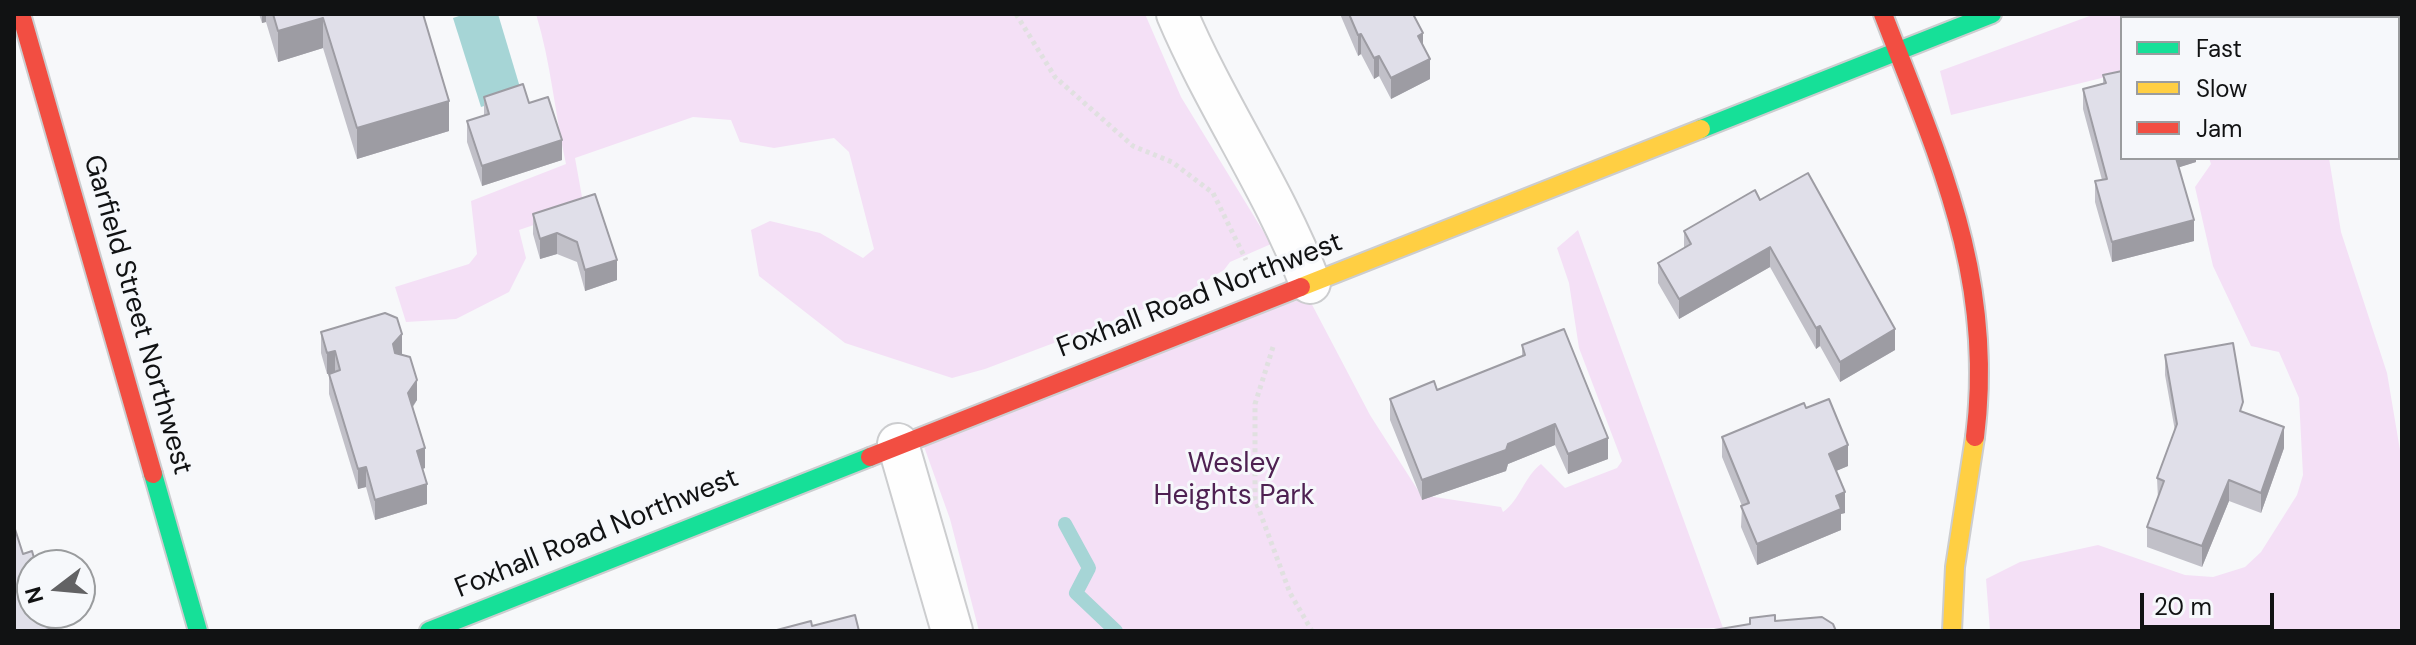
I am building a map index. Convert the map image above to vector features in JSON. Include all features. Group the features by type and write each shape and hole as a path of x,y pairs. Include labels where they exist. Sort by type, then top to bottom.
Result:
{"main road":[{"name":"Garfield Street Northwest","path":"21,14 198,631"},
{"path":"1883,14 1958,218 1976,283 1979,308 1981,379 1954,562 1952,631"},
{"name":"Foxhall Road Northwest","path":"429,631 1992,14"}],"street":[{"path":"1177,14 1224,115 1286,224 1310,283"},
{"path":"898,444 952,631"}],"path":[{"path":"1016,14 1055,77 1133,146 1172,162 1213,193 1252,272"},
{"path":"1274,345 1255,404 1255,499 1290,593 1312,631"}],"green space":[{"path":"536,14 1145,14 1181,97 1271,244 1230,262 1224,270 1186,293 985,369 952,378 845,343 759,276 751,230 770,221 820,233 863,258 874,249 849,152 834,138 774,148 740,142 731,120 693,117 575,158 584,208 519,230 526,258 509,292 456,319 406,322 395,287 469,264 477,254 471,201 566,164"},
{"path":"2095,14 2314,16 2120,16 2120,73 1951,115 1940,71"},
{"path":"2210,160 2329,160 2341,232 2387,373 2402,462 2402,631 1990,631 1986,579 2020,562 2098,545 2185,575 2213,577 2245,567 2261,552 2297,495 2303,475 2299,398 2279,352 2251,346 2213,266 2195,187 2211,164"},
{"name":"Wesley Heights Park","path":"1578,230 1723,628 979,631 950,519 917,427 1308,297 1370,415 1421,495 1501,507 1503,512 1541,464 1565,488 1617,468 1622,461 1579,348 1569,283 1557,248"}],"water":[{"path":"465,14 498,14 522,94 481,107 453,18"}],"building":[{"path":"273,14 423,14 449,101 357,128 323,18 278,31"},
{"path":"1349,14 1413,14 1423,33 1418,36 1430,59 1391,78 1379,56 1374,58 1361,34 1358,35"},
{"path":"2120,71 2120,160 2177,160 2194,220 2112,242 2095,181 2107,179 2083,89 2106,83 2103,75"},
{"path":"523,84 529,103 548,97 562,140 482,166 467,121 489,114 484,97"},
{"path":"1808,173 1895,329 1840,362 1820,326 1816,328 1770,247 1679,299 1658,263 1691,244 1684,231 1755,190 1760,200"},
{"path":"595,194 617,260 585,270 577,242 557,233 540,239 533,214"},
{"path":"385,313 397,318 402,334 393,344 395,353 410,357 417,380 408,393 425,448 417,451 427,484 375,500 366,467 358,469 329,374 340,370 335,351 327,353 321,332"},
{"path":"1564,329 1608,438 1568,454 1555,424 1508,444 1506,450 1422,480 1390,399 1434,381 1437,390 1525,355 1522,345"},
{"path":"2233,343 2243,402 2240,411 2284,427 2261,493 2229,480 2202,546 2147,527 2164,481 2157,478 2177,424 2165,355"},
{"path":"1829,399 1848,445 1829,454 1845,492 1836,496 1841,509 1757,544 1741,506 1749,503 1722,437 1804,403 1806,408"},
{"path":"14,526 21,549 16,549 16,629 49,629 14,631"},
{"path":"855,615 859,631 773,631 811,621 812,626"},
{"path":"1775,615 1775,621 1822,617 1833,624 1836,631 1708,631 1750,624 1750,618"}],"waterway":[{"path":"1065,524 1089,568 1076,593 1116,631"}],"traffic: fast":[{"path":"1701,129 1992,14"},
{"path":"429,631 870,457"},
{"path":"153,474 198,631"}],"traffic: slow":[{"path":"1301,287 1701,129"},
{"path":"1952,631 1955,567 1975,437"}],"traffic: jam":[{"path":"21,14 153,474"},
{"path":"1883,14 1924,119 1958,220 1977,324 1979,379 1975,437"},
{"path":"870,457 1301,287"}]}
